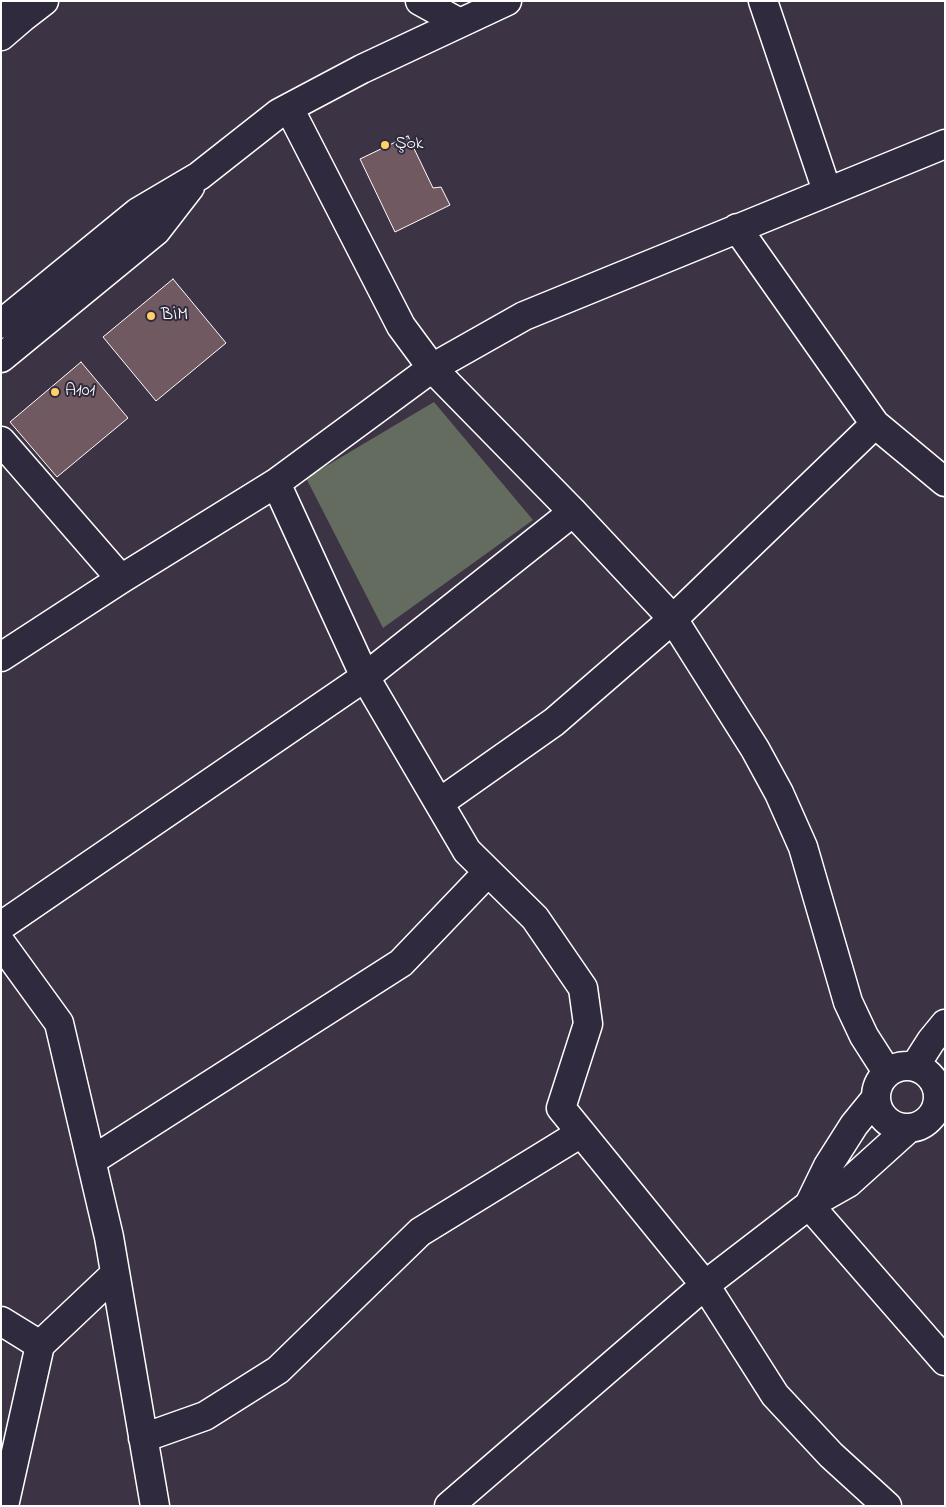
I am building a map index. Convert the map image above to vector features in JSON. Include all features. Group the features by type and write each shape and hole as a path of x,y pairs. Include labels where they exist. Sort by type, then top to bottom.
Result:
{"street":[{"path":"1,36 14,10 44,1"},
{"path":"420,1 460,23"},
{"path":"1,324 138,212 199,176 280,113 362,69 507,1"},
{"path":"763,1 827,192"},
{"path":"289,108 401,326 432,368 573,512 673,619 755,749 779,793 803,847 848,1002 864,1036 887,1072"},
{"path":"1,657 121,579 276,483 432,368 524,316 945,144"},
{"path":"1,358 156,231 199,176"},
{"path":"737,228 875,424 945,482"},
{"path":"439,803 554,722 673,619 875,424"},
{"path":"1,441 121,579"},
{"path":"276,483 365,677 467,851 535,918 583,988 588,1024 561,1108 705,1284 775,1395 831,1455 887,1506"},
{"path":"1,926 365,677 573,512"},
{"path":"91,1161 401,963 488,872"},
{"path":"1,943 59,1023 109,1237 154,1506"},
{"path":"931,1074 905,1065 887,1072 876,1088 878,1108 883,1117 899,1127 909,1128 918,1126 939,1114 939,1095 931,1074 931,1041 945,1024"},
{"path":"809,1204 828,1166 854,1125 876,1098"},
{"path":"449,1506 705,1284 809,1204 848,1183 909,1128"},
{"path":"143,1438 205,1416 278,1370 420,1232 581,1133"},
{"path":"809,1204 945,1361"},
{"path":"4,1506 40,1345 115,1274"},
{"path":"1,1321 40,1345"}],"green space":[{"path":"434,402 533,520 383,628 306,478"}],"building":[{"path":"408,136 433,188 441,187 450,205 395,232 360,159"},
{"path":"173,279 226,343 156,401 103,337"},
{"path":"81,362 128,418 57,477 10,422"}],"place":[{"name":"Şok","path":"385,145"},
{"name":"BİM","path":"151,316"},
{"name":"A101","path":"55,392"}]}
